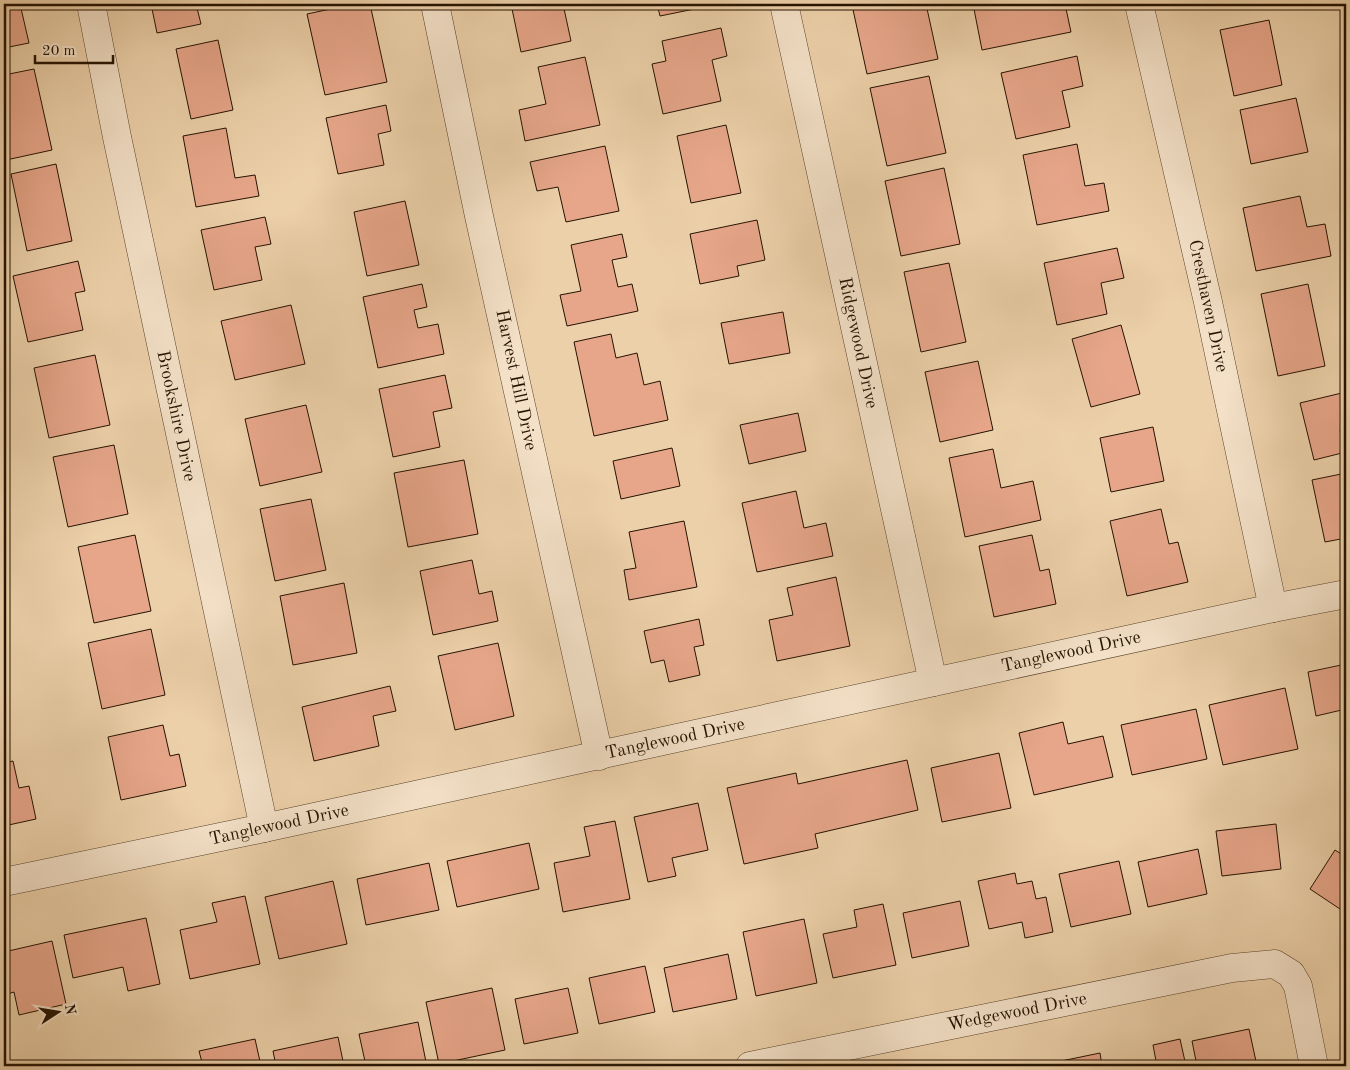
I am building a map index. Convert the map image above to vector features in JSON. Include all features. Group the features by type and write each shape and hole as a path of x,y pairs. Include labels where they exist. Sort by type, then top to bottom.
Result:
{"street":[{"name":"Brookshire Drive","path":"91,4 117,138 264,828"},
{"name":"Harvest Hill Drive","path":"435,4 479,216 599,756"},
{"name":"Ridgewood Drive","path":"784,4 933,682"},
{"name":"Cresthaven Drive","path":"1139,4 1208,302 1273,608"},
{"name":"Tanglewood Drive","path":"4,882 264,828 1273,608 1346,594"},
{"name":"Wedgewood Drive","path":"750,1066 1232,968 1276,964 1291,974 1298,986 1314,1066"}],"building":[{"path":"4,4 20,4 29,43 4,48"},
{"path":"151,4 196,4 201,24 157,33"},
{"path":"354,4 370,4 387,82 325,95 307,14"},
{"path":"511,4 563,4 571,41 521,52"},
{"path":"657,4 714,4 714,5 660,16"},
{"path":"926,4 938,59 867,74 852,5"},
{"path":"973,4 1065,4 1071,32 982,50"},
{"path":"1269,20 1282,85 1234,96 1220,30"},
{"path":"721,28 727,56 712,60 721,101 663,114 652,64 666,61 662,41"},
{"path":"218,40 233,110 191,119 176,49"},
{"path":"1077,56 1083,86 1062,91 1070,127 1016,139 1001,73"},
{"path":"585,57 600,125 525,141 519,110 546,104 538,67"},
{"path":"34,69 52,150 6,160 4,150 4,75"},
{"path":"929,76 946,153 887,166 870,88"},
{"path":"1296,98 1308,152 1251,164 1240,110"},
{"path":"386,105 391,131 378,134 384,165 338,174 326,118"},
{"path":"726,125 741,193 691,203 677,136"},
{"path":"226,128 235,178 255,175 259,196 196,207 183,136"},
{"path":"1077,144 1085,186 1104,183 1109,211 1037,225 1023,155"},
{"path":"605,146 619,211 566,222 558,187 537,191 530,162"},
{"path":"56,164 72,241 27,251 11,174"},
{"path":"944,168 960,244 901,256 885,181"},
{"path":"1300,196 1307,227 1325,224 1331,256 1256,271 1243,208"},
{"path":"405,201 419,265 367,276 354,212"},
{"path":"265,217 271,244 255,247 262,280 214,290 201,230"},
{"path":"757,220 765,260 737,266 739,276 700,284 690,234"},
{"path":"622,234 627,257 612,260 618,287 632,284 638,311 567,326 560,295 581,291 571,245"},
{"path":"1117,248 1124,278 1101,283 1107,314 1057,325 1044,263"},
{"path":"78,261 85,291 75,293 83,330 28,342 13,276"},
{"path":"949,263 966,342 921,352 904,272"},
{"path":"422,284 427,307 414,310 418,328 438,324 444,354 378,368 363,297"},
{"path":"1308,284 1325,366 1278,376 1261,294"},
{"path":"291,305 305,364 235,380 221,321"},
{"path":"783,312 790,353 729,364 721,323"},
{"path":"1121,325 1140,394 1091,407 1072,339"},
{"path":"611,334 616,358 637,353 644,385 660,381 668,420 594,436 574,342"},
{"path":"95,355 110,425 49,438 34,368"},
{"path":"978,361 993,430 940,442 925,372"},
{"path":"445,375 452,408 433,412 440,447 393,457 379,389"},
{"path":"1346,392 1346,428 1340,430 1346,452 1314,460 1300,403"},
{"path":"306,405 322,472 260,486 245,419"},
{"path":"798,413 806,451 749,464 740,425"},
{"path":"1153,427 1164,481 1111,492 1100,438"},
{"path":"114,445 128,514 68,527 53,457"},
{"path":"672,448 680,486 621,499 613,461"},
{"path":"993,449 1001,488 1033,481 1041,520 965,537 949,458"},
{"path":"464,460 478,534 408,547 394,473"},
{"path":"1346,473 1346,538 1325,542 1312,480"},
{"path":"796,491 804,528 826,523 833,556 757,572 742,503"},
{"path":"311,499 326,570 275,581 260,509"},
{"path":"1161,509 1169,544 1178,542 1188,582 1127,596 1110,521"},
{"path":"684,521 697,587 629,600 624,570 636,568 629,532"},
{"path":"135,535 151,611 94,623 78,547"},
{"path":"1032,535 1040,571 1049,569 1056,604 994,617 979,546"},
{"path":"472,560 479,594 492,591 498,621 433,635 420,571"},
{"path":"836,577 850,646 777,661 769,620 793,615 787,588"},
{"path":"344,583 357,653 293,665 280,596"},
{"path":"699,619 704,645 694,647 700,675 669,682 664,660 651,663 644,631"},
{"path":"151,629 165,695 102,709 88,643"},
{"path":"498,643 514,716 455,730 438,656"},
{"path":"1346,664 1346,709 1316,716 1308,672"},
{"path":"390,686 396,711 373,716 379,746 314,761 302,707"},
{"path":"1285,688 1298,749 1223,765 1209,705"},
{"path":"4,698 9,721 4,722"},
{"path":"1196,709 1207,759 1132,775 1121,725"},
{"path":"1063,722 1068,744 1103,736 1113,777 1034,795 1019,733"},
{"path":"163,725 170,756 179,754 186,786 121,800 108,737"},
{"path":"999,753 1011,808 942,822 931,768"},
{"path":"907,760 918,810 815,834 818,848 744,864 727,788 796,773 798,784"},
{"path":"13,761 19,788 29,786 36,819 4,826 4,763"},
{"path":"698,803 708,850 672,858 676,876 648,882 634,817"},
{"path":"615,821 630,899 563,912 554,863 590,856 584,827"},
{"path":"1276,824 1281,869 1222,876 1216,831"},
{"path":"529,843 539,889 457,907 447,861"},
{"path":"1198,849 1207,894 1148,907 1138,862"},
{"path":"1335,850 1346,857 1346,913 1310,889"},
{"path":"1119,861 1131,914 1071,927 1059,874"},
{"path":"429,863 439,910 366,925 357,879"},
{"path":"1015,873 1017,884 1032,881 1036,899 1046,897 1053,932 1025,938 1022,922 989,929 978,881"},
{"path":"333,881 347,944 279,959 265,897"},
{"path":"245,896 260,964 190,979 180,930 217,922 212,903"},
{"path":"960,901 969,946 912,958 903,913"},
{"path":"883,904 896,965 833,978 823,934 857,927 854,910"},
{"path":"146,918 160,984 128,991 123,967 73,978 64,935"},
{"path":"804,919 817,983 756,996 743,932"},
{"path":"52,941 66,1004 19,1015 14,992 4,995 4,952"},
{"path":"728,954 737,999 673,1012 664,968"},
{"path":"645,966 655,1012 599,1024 589,978"},
{"path":"492,988 505,1050 439,1064 426,1002"},
{"path":"568,988 578,1033 524,1044 515,999"},
{"path":"418,1022 426,1062 405,1066 366,1066 359,1034"},
{"path":"1249,1029 1257,1066 1197,1066 1192,1041"},
{"path":"338,1037 344,1066 276,1066 273,1051"},
{"path":"255,1039 261,1066 203,1066 199,1051"},
{"path":"1180,1039 1186,1066 1134,1066 1156,1061 1153,1045"},
{"path":"1100,1053 1102,1066 1037,1066"}]}
